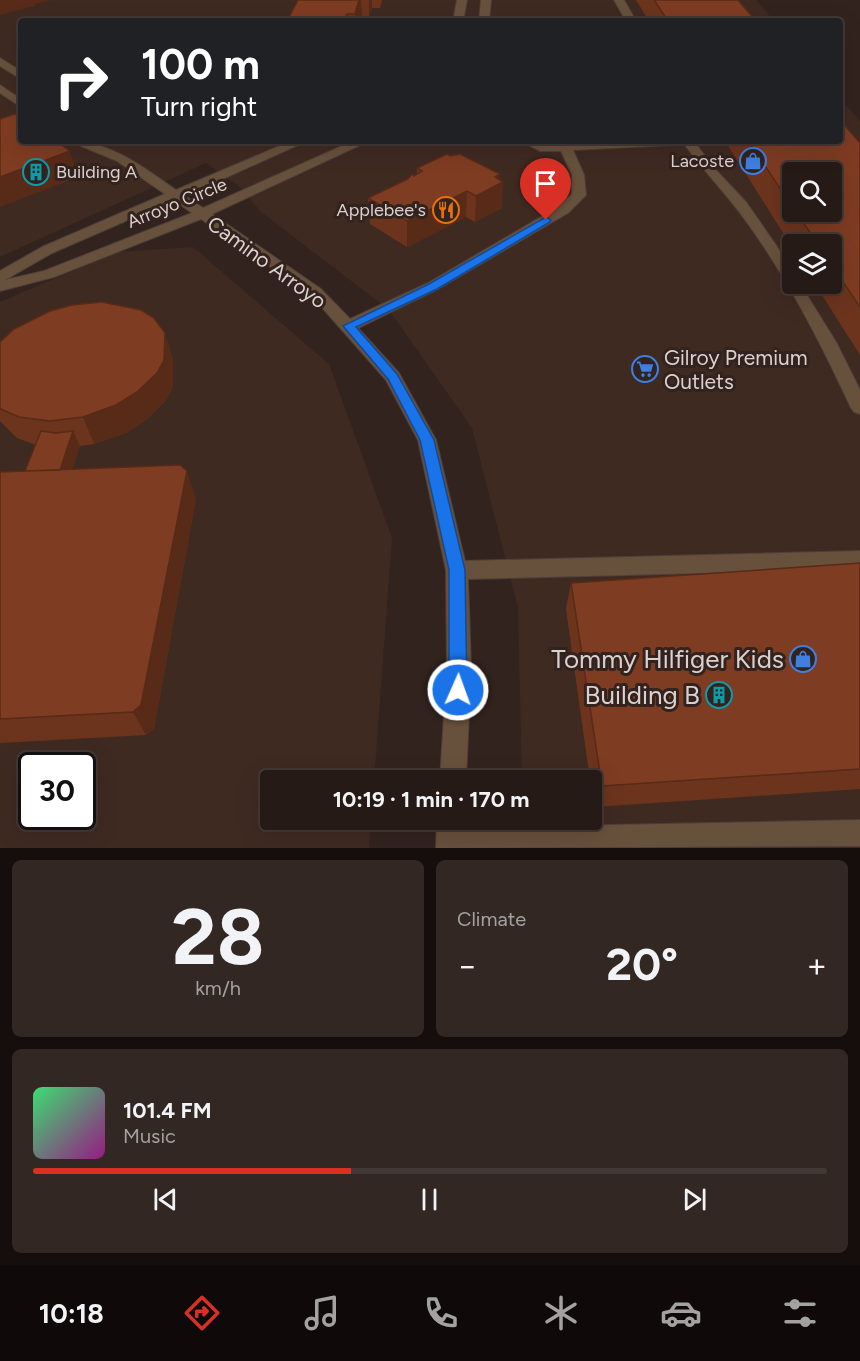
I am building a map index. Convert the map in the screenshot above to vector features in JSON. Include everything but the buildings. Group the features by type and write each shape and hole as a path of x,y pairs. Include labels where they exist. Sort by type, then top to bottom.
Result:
{"street":[{"path":"459,18 462,0"},
{"path":"484,18 486,0"},
{"path":"619,0 629,18"},
{"path":"0,61 18,74"},
{"path":"0,88 18,102"},
{"path":"83,144 121,158"},
{"path":"111,144 121,158"},
{"name":"Arroyo Circle","path":"0,277 47,250 294,144"},
{"name":"Arroyo Circle","path":"0,286 49,274 201,214 356,144"},
{"path":"349,326 433,286 563,210 579,195 578,175 564,144 540,147 534,144"},
{"path":"690,144 709,170 741,205 769,244 828,342 860,408"},
{"name":"Camino Arroyo","path":"121,158 316,292 393,377 427,440 457,570 459,668 454,770"},
{"path":"457,570 860,560"},
{"path":"449,836 535,838 860,833"}],"shaded area":[{"name":"Gilroy Premium Outlets","path":"0,0 756,0 771,18 18,18 18,144 843,144 843,101 860,121 860,848 523,848 523,830 602,830 602,770 522,770 518,608 472,428 389,310 260,211 240,187 206,163 0,257"},
{"path":"193,247 329,364 392,538 375,770 260,770 260,830 370,830 369,848 0,848 0,302 117,252"}],"place":[{"name":"Lacoste","path":"753,161"},
{"name":"Building A","path":"36,172"},
{"name":"Applebee's","path":"446,210"},
{"name":"Gilroy Premium Outlets","path":"645,369"},
{"name":"Tommy Hilfiger Kids","path":"803,659"},
{"name":"Building B","path":"719,695"}],"route":[{"path":"458,690 457,570 427,440 393,377 349,326 433,286 546,220"}]}
